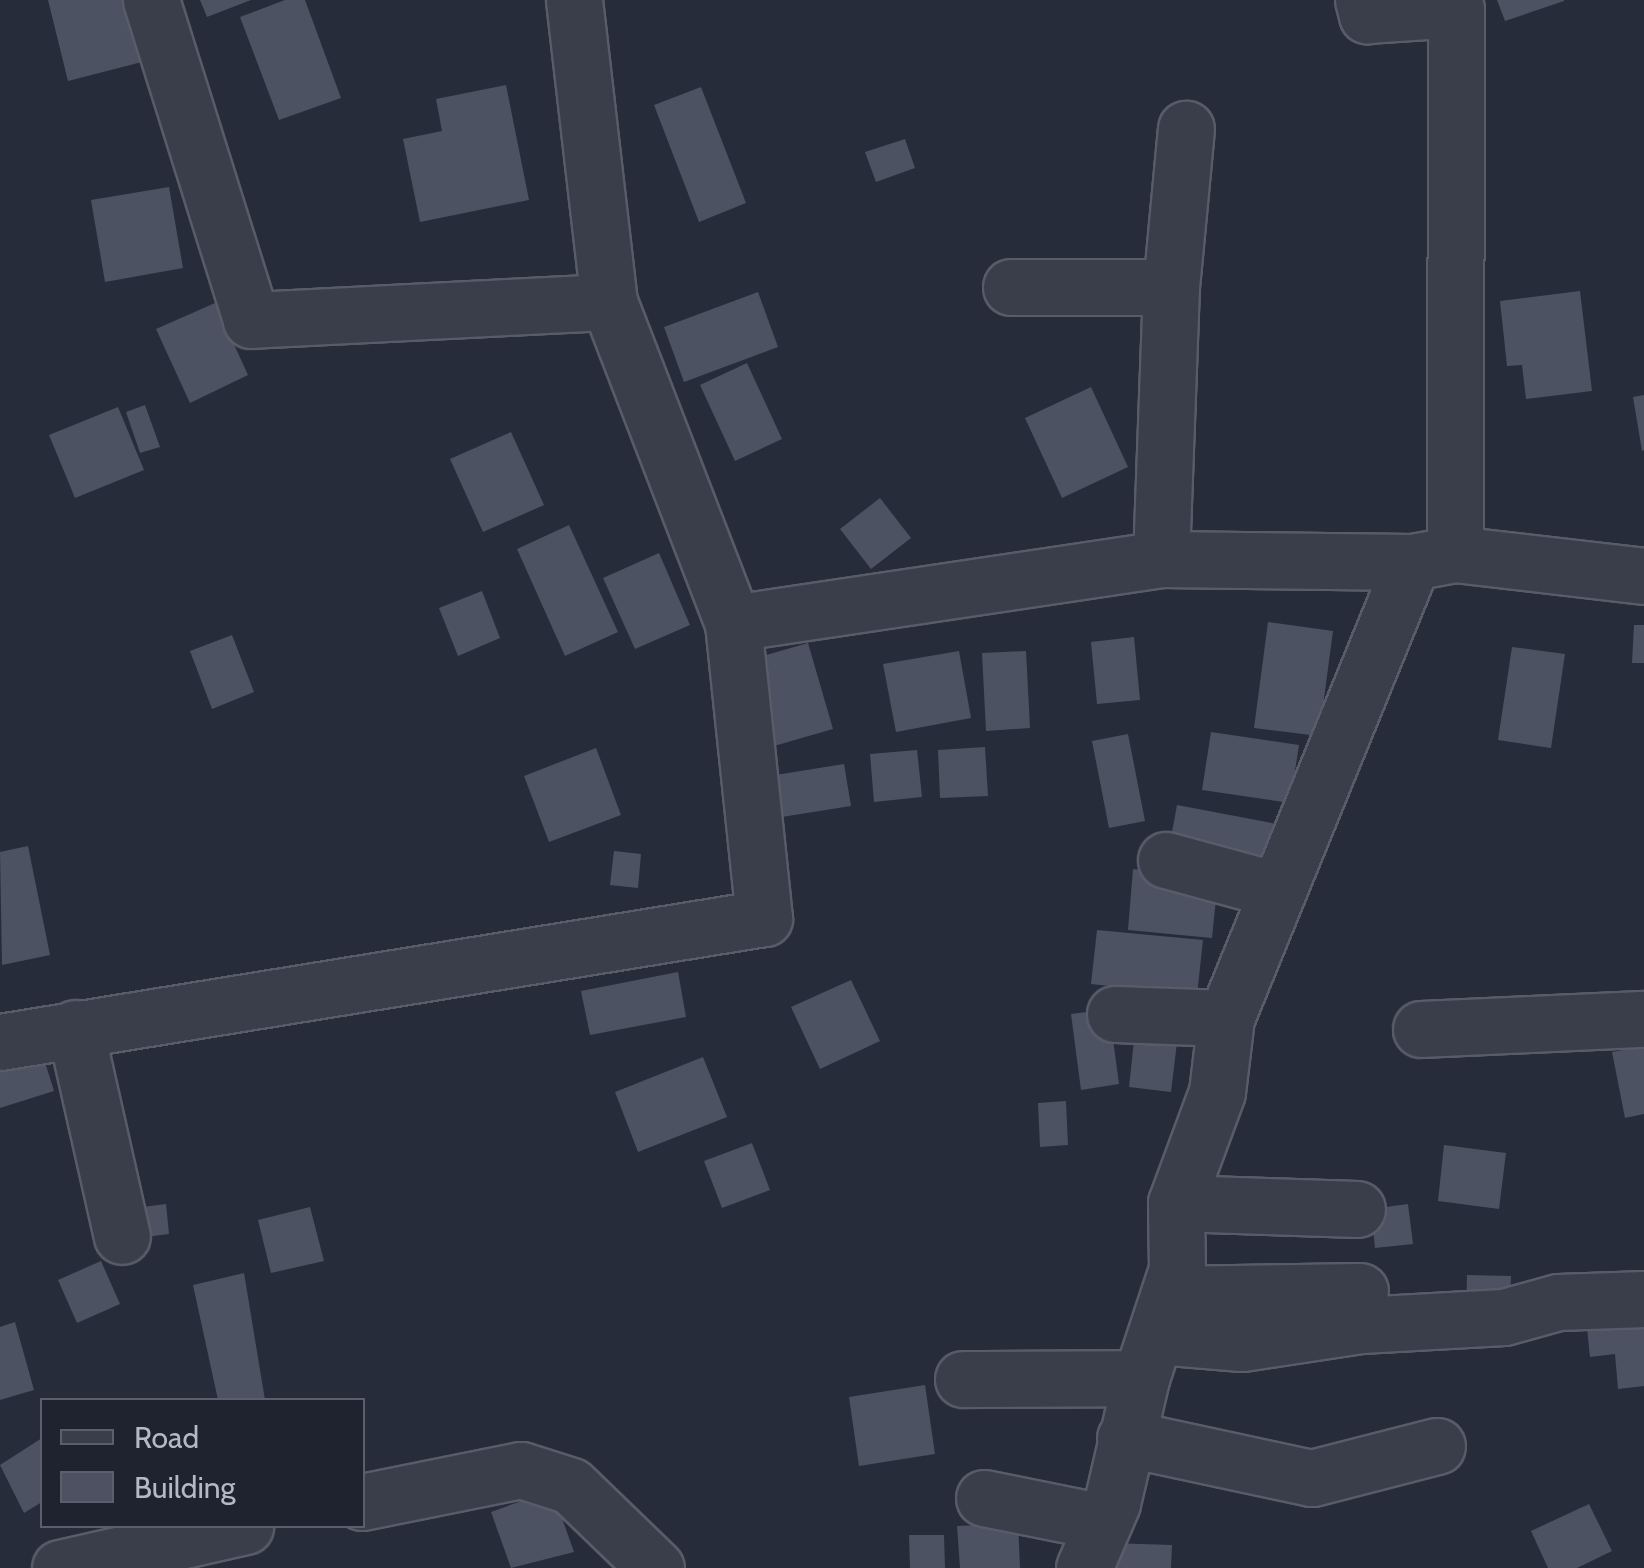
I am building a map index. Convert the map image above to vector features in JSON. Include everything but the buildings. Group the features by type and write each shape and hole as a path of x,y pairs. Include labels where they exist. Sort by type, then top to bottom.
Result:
{"street":[{"path":"151,0 251,320 609,302"},
{"path":"0,1042 764,918 732,623 609,302 574,0"},
{"path":"984,1498 1094,1545 1176,1269 1176,1203 1218,1092 1226,1018 1274,889 1434,558 1456,8 1367,15 1363,0"},
{"path":"1161,559 1171,287 1186,129"},
{"path":"1010,287 1171,287"},
{"path":"732,623 1161,559 1434,558 1644,576"},
{"path":"1166,860 1274,889"},
{"path":"1115,1014 1226,1018"},
{"path":"1421,1029 1644,1019"},
{"path":"75,1028 122,1236"},
{"path":"1176,1203 1358,1209"},
{"path":"964,1379 1360,1292"},
{"path":"1156,1336 1242,1343 1361,1326 1504,1317 1558,1302 1644,1299"},
{"path":"1125,1438 1312,1478 1436,1446"},
{"path":"365,1501 522,1470 571,1486 656,1568"},
{"path":"60,1568 236,1528"}]}
